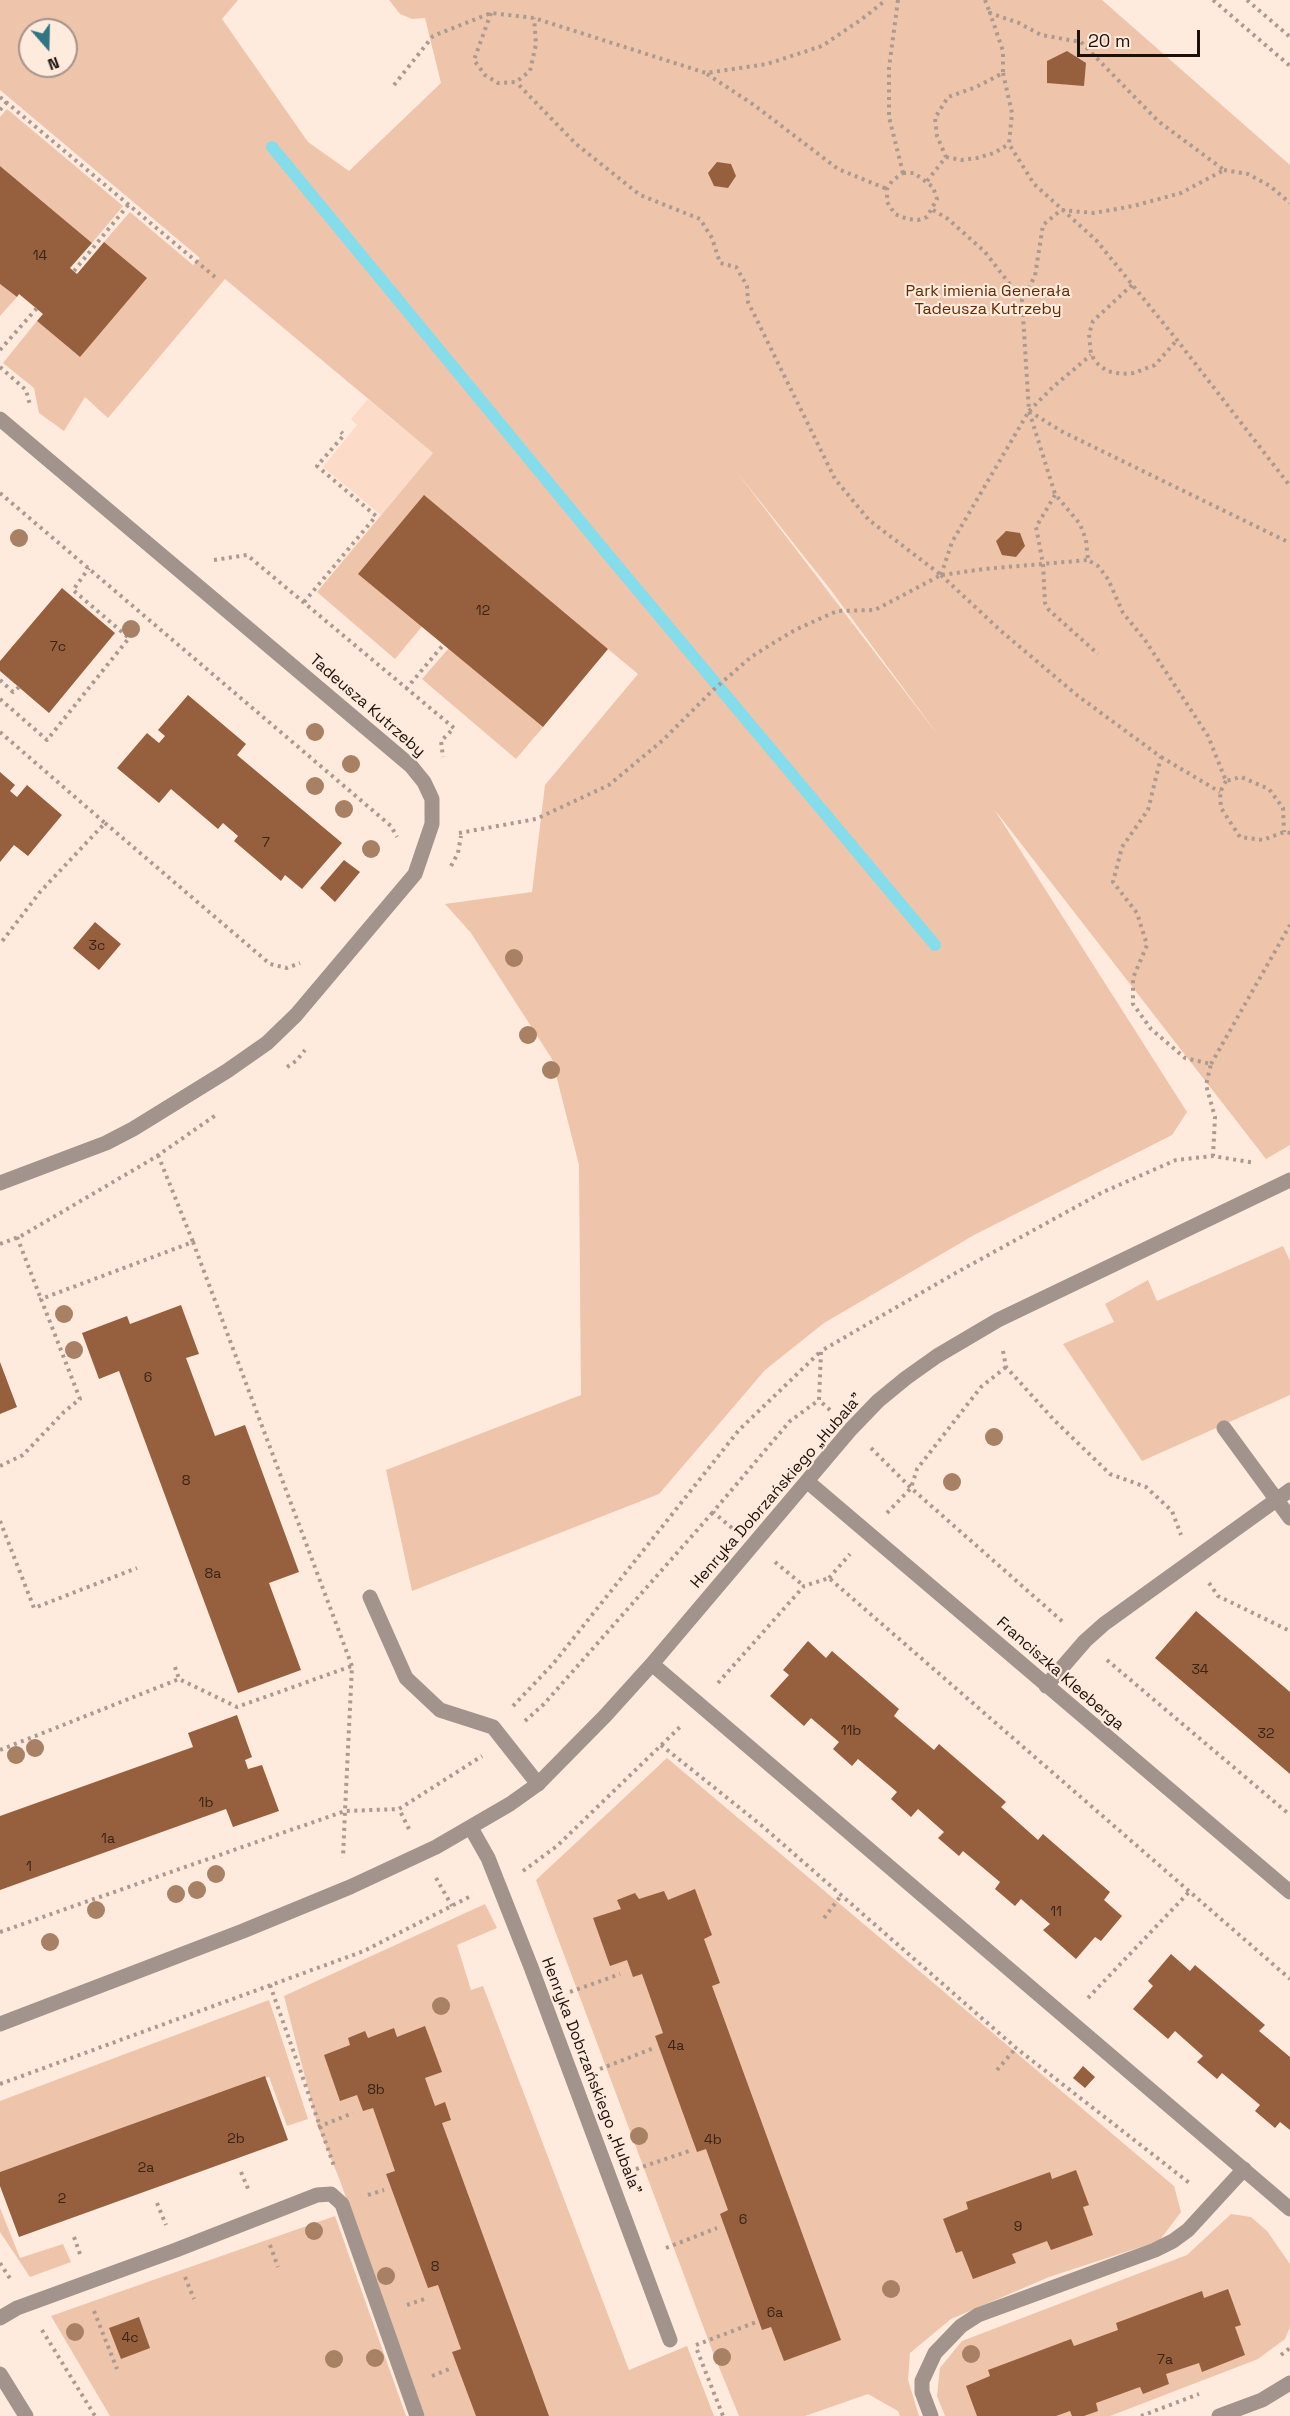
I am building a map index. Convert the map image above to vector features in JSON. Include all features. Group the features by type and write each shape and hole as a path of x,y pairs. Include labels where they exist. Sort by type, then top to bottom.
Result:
{"street":[{"name":"Tadeusza Kutrzeby","path":"0,419 411,766 424,782 432,799 432,824 415,874 296,1015 267,1043 227,1071 133,1129 106,1143 0,1183"},
{"name":"Henryka Dobrzańskiego „Hubala”","path":"0,2024 243,1931 342,1890 423,1854 471,1828 538,1784 652,1664 851,1429 878,1401 906,1378 937,1356 998,1320 1284,1183"},
{"path":"1224,1428 1290,1518"},
{"name":"Franciszka Kleeberga","path":"808,1482 1290,1892"},
{"path":"1046,1686 1085,1641 1104,1624 1290,1490"},
{"path":"370,1598 406,1678 440,1710 493,1727 538,1784"},
{"path":"652,1664 1290,2209"},
{"name":"Henryka Dobrzańskiego „Hubala”","path":"471,1828 488,1858 498,1883 670,2340"},
{"path":"931,2416 922,2392 922,2381 935,2353 961,2326 978,2315 1155,2250 1173,2241 1188,2230 1244,2169"},
{"path":"0,2318 26,2305 317,2195 331,2194 342,2204 417,2416"},
{"path":"0,2374 26,2416"},
{"path":"1219,2416 1262,2400 1290,2383"}],"path":[{"path":"706,73 767,64 822,46 886,0"},
{"path":"898,0 889,68 889,117 903,173"},
{"path":"985,0 1003,51 1003,73 1012,113 1009,144 1034,184 1096,240 1290,486"},
{"path":"1213,0 1290,66"},
{"path":"1247,0 1290,37"},
{"path":"491,13 474,60 485,75 498,83 516,82 530,71 536,44 534,18"},
{"path":"394,85 433,36 491,13 534,18 706,73 754,105 838,170 887,189"},
{"path":"990,13 1019,23 1041,35 1081,42 1158,121 1224,171 1248,174 1270,186 1290,203"},
{"path":"946,157 937,136 935,118 948,97 976,87 1003,73"},
{"path":"516,82 576,144 640,195 700,219 712,238 720,263 736,267 747,286 748,302 835,479 869,520 941,575 1001,631 1078,696 1161,757 1220,792"},
{"path":"0,97 215,277"},
{"path":"0,110 7,102"},
{"path":"946,157 961,160 977,158 994,153 1009,144"},
{"path":"927,181 946,157"},
{"path":"1088,560 1086,540 1080,524 1055,494 1029,411 1022,300 1035,276 1042,225 1061,210 1094,213 1133,206 1181,193 1224,171"},
{"path":"903,173 914,173 927,181 933,187 937,199 933,210 927,217 918,220 895,214 888,202 887,189 891,181 903,173"},
{"path":"74,272 129,204"},
{"path":"933,210 948,219 986,252 1022,300"},
{"path":"1132,285 1093,321 1089,334 1091,355 1107,371 1122,374 1134,373 1155,365 1177,340"},
{"path":"0,350 37,308"},
{"path":"941,575 952,542 1029,411 1091,355"},
{"path":"0,367 26,390 30,409"},
{"path":"1029,411 1061,431 1290,543"},
{"path":"304,602 376,516 317,466 344,435 340,432"},
{"path":"0,493 391,826 400,843 426,846 462,832 536,819 609,785 663,740 712,691 751,657 795,630 837,611 875,609 941,575 1088,560 1098,567 1108,579 1123,613 1144,640 1208,736 1226,781"},
{"path":"1055,494 1036,527 1043,564 1045,603 1049,610 1098,654"},
{"path":"205,562 247,555 304,602 453,728 441,741 442,755 446,764"},
{"path":"0,699 47,740 129,638 73,590 89,567"},
{"path":"406,689 444,644"},
{"path":"0,680 13,692 18,687"},
{"path":"0,732 270,964 287,968 304,960"},
{"path":"1161,757 1148,810 1122,847 1113,882 1137,913 1147,945 1133,978 1133,1004 1151,1029 1185,1058 1211,1064"},
{"path":"1284,832 1283,808 1269,789 1241,777 1226,781 1220,792 1221,808 1240,837 1263,840 1290,832"},
{"path":"0,944 40,892 105,824"},
{"path":"449,869 458,853 462,825"},
{"path":"1213,1156 1215,1117 1206,1085 1211,1064 1290,925"},
{"path":"286,1068 296,1061 311,1043"},
{"path":"0,1244 17,1237 158,1155 217,1114"},
{"path":"158,1155 193,1242 352,1666 342,1890"},
{"path":"493,1727 554,1664 739,1430 821,1352 952,1275 1103,1192 1176,1160 1213,1156 1263,1164 1284,1183"},
{"path":"0,1466 23,1455 64,1412 80,1399 17,1237"},
{"path":"41,1299 193,1242"},
{"path":"998,1320 1006,1367 1055,1421 1110,1474 1146,1487 1172,1511 1187,1550 1218,1596 1290,1631"},
{"path":"821,1352 819,1400 911,1488 1085,1641 1290,1815"},
{"path":"911,1488 917,1469 981,1387 1006,1367"},
{"path":"0,1932 345,1811 399,1809 465,1768 504,1739 544,1704 713,1512"},
{"path":"0,1521 34,1608 137,1569"},
{"path":"0,2084 364,1952 520,1873 557,1845 680,1727 804,1586 829,1578 1290,1979"},
{"path":"175,1667 179,1679 237,1707 352,1666"},
{"path":"0,1750 179,1679"},
{"path":"661,1745 761,1825 840,1897 1016,2048 1214,2202"},
{"path":"399,1809 452,1906"},
{"path":"1082,2004 1189,1892"},
{"path":"824,1918 840,1897"},
{"path":"564,1995 620,1974"},
{"path":"270,1985 339,2178 331,2194"},
{"path":"593,2071 654,2048"},
{"path":"996,2070 1016,2048"},
{"path":"319,2127 353,2113"},
{"path":"632,2171 689,2151"},
{"path":"157,2204 168,2231"},
{"path":"659,2250 717,2228"},
{"path":"74,2237 84,2263"},
{"path":"0,2263 95,2416"},
{"path":"83,2284 117,2369"},
{"path":"695,2346 759,2321"}],"shaded area":[{"path":"368,399 433,453 381,515 323,467 357,425 351,419"}],"green space":[{"name":"Park imienia Generała Tadeusza Kutrzeby","path":"0,0 238,0 222,19 308,142 349,171 441,83 425,18 412,19 400,14 389,0 1102,0 1290,165 1290,1145 1266,1159 994,809 1187,1112 1172,1135 974,1235 824,1323 765,1370 659,1494 412,1591 386,1470 581,1395 579,1165 552,1059 471,933 445,904 532,892 545,785 638,674 487,548 395,659 317,592 433,453 225,279 108,418 85,397 64,431 39,413 34,388 3,363 37,321 80,357 104,242 130,212 193,265 200,258 0,90","holes":["736,471 830,589 941,739"]},
{"path":"7,109 123,206 92,243 0,166 0,117"},
{"path":"0,284 17,297 0,316"},
{"path":"449,648 543,727 516,759 422,679"},
{"path":"1283,1246 1290,1261 1290,1395 1142,1461 1063,1344 1114,1322 1105,1304 1148,1280 1157,1301"},
{"path":"667,1758 1174,2186 1181,2212 1159,2241 1049,2277 951,2319 910,2353 908,2380 919,2416 900,2416 898,2411 868,2394 805,2416 739,2416 712,2350 536,1880"},
{"path":"485,1904 497,1928 457,1945 471,1990 483,1986 629,2370 687,2346 714,2416 425,2416 339,2178 318,2127 284,1996"},
{"path":"269,2000 308,2119 287,2126 269,2077 0,2172 0,2101"},
{"path":"0,2208 20,2258 63,2244 71,2262 30,2277 0,2232"},
{"path":"1231,2214 1251,2217 1267,2231 1290,2264 1290,2327 1285,2339 1258,2359 1110,2416 945,2416 937,2396 940,2368 962,2341 1187,2255"},
{"path":"335,2216 406,2416 110,2416 51,2316"}],"building":[{"path":"1067,51 1086,63 1084,86 1047,83 1047,61"},
{"path":"717,162 731,164 736,176 728,188 714,186 708,173"},
{"path":"0,166 92,243 70,268 77,274 104,242 147,278 80,357 37,321 43,314 19,294 17,297 0,284"},
{"path":"424,495 608,649 543,727 358,574"},
{"path":"1006,531 1020,533 1025,546 1016,557 1002,555 996,541"},
{"path":"62,588 115,633 49,713 0,671 0,661"},
{"path":"188,695 246,744 237,755 342,843 302,889 285,875 281,881 234,841 238,836 223,823 218,829 171,789 159,803 117,768 147,733 159,743 165,736 158,730"},
{"path":"0,772 15,785 10,791 17,797 27,785 62,815 28,856 14,845 0,862"},
{"path":"344,860 360,872 335,902 320,888"},
{"path":"95,922 121,944 99,970 73,948"},
{"path":"181,1305 199,1354 186,1358 215,1436 245,1425 299,1572 269,1583 301,1670 238,1693 119,1371 99,1379 82,1333 127,1316 130,1324"},
{"path":"0,1362 17,1407 0,1414"},
{"path":"1196,1611 1290,1692 1290,1774 1155,1658"},
{"path":"808,1641 826,1658 832,1651 899,1709 894,1716 934,1750 939,1744 1006,1802 1001,1807 1038,1840 1043,1834 1110,1892 1104,1900 1122,1916 1101,1941 1095,1937 1076,1959 1043,1930 1050,1924 1021,1899 1015,1906 995,1889 1000,1882 963,1851 959,1856 938,1838 944,1832 918,1809 911,1817 891,1799 897,1792 858,1759 852,1766 833,1749 839,1742 811,1718 804,1726 770,1696 789,1675 783,1670"},
{"path":"237,1715 252,1757 245,1760 248,1769 262,1765 279,1811 233,1827 226,1809 0,1890 0,1816 193,1747 188,1733"},
{"path":"695,1889 712,1935 704,1939 720,1983 712,1986 841,2340 784,2361 771,2327 762,2330 720,2214 728,2210 706,2149 697,2152 655,2036 663,2033 642,1974 633,1977 627,1960 610,1966 593,1918 621,1909 617,1900 635,1893 639,1899 664,1891 668,1900"},
{"path":"1171,1954 1190,1971 1195,1965 1265,2025 1259,2031 1290,2057 1290,2130 1280,2122 1275,2128 1255,2111 1260,2105 1222,2073 1217,2079 1197,2062 1203,2056 1175,2031 1168,2039 1133,2009 1153,1986 1148,1981"},
{"path":"425,2026 442,2072 425,2078 435,2106 445,2102 451,2120 442,2123 549,2416 476,2416 452,2352 461,2349 438,2285 428,2288 386,2174 395,2171 373,2108 363,2111 357,2095 340,2101 324,2055 350,2045 348,2038 365,2031 368,2038 394,2028 397,2037"},
{"path":"1083,2066 1095,2077 1085,2088 1073,2078"},
{"path":"265,2076 288,2140 19,2237 0,2186 0,2172"},
{"path":"1076,2170 1089,2205 1083,2207 1093,2235 1051,2250 1047,2241 1012,2254 1016,2263 973,2279 962,2251 956,2253 943,2219 968,2209 966,2202 1050,2172 1052,2179"},
{"path":"1228,2289 1241,2325 1235,2327 1245,2355 1202,2372 1199,2363 1166,2374 1169,2384 1143,2394 1140,2387 1096,2403 1098,2411 1084,2416 1072,2416 1070,2411 1056,2416 977,2416 966,2386 990,2376 988,2370 1071,2339 1074,2346 1118,2330 1116,2323 1202,2291 1204,2298"},
{"path":"139,2317 150,2348 121,2359 109,2328"}],"waterway":[{"path":"272,147 609,556 935,945"}]}
